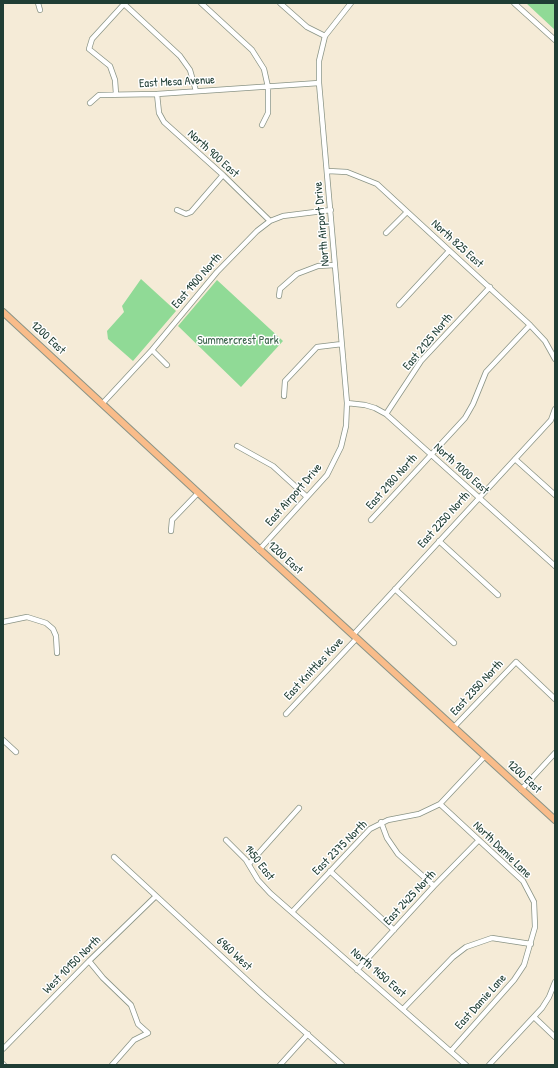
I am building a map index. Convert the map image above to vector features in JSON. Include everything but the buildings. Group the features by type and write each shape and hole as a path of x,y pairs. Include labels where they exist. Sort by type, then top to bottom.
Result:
{"main road":[{"name":"1200 East","path":"3,312 259,550 555,820"}],"street":[{"path":"38,3 40,10"},
{"path":"201,3 252,50 264,69 268,86 268,113 262,125"},
{"path":"280,3 307,27 326,36 351,3"},
{"path":"514,3 555,40"},
{"path":"116,94 115,80 110,66 89,49 92,39 124,4 180,56 190,70 196,91"},
{"name":"North Airport Drive","path":"326,36 319,61 319,83 328,171 347,403"},
{"name":"East Mesa Avenue","path":"90,103 99,95 157,94 319,83"},
{"name":"North 900 East","path":"157,94 159,113 164,122 223,175 270,221"},
{"name":"North 825 East","path":"328,171 347,172 377,184 530,325 546,341 555,359"},
{"path":"177,210 186,214 191,212 223,175"},
{"name":"East 1900 North","path":"102,404 152,350 217,272 258,231 270,221 290,214 330,210"},
{"path":"386,233 407,212"},
{"path":"399,305 449,250"},
{"path":"279,296 280,289 297,274 318,266 336,265"},
{"name":"East 2125 North","path":"386,414 421,361 490,288"},
{"name":"East 2180 North","path":"371,520 467,414 486,372 530,325"},
{"path":"284,396 285,381 317,347 342,344"},
{"path":"152,350 167,365"},
{"name":"North 1000 East","path":"347,403 376,408 386,414 555,566"},
{"name":"East Airport Drive","path":"259,550 327,475 335,460 345,431 347,403"},
{"path":"553,421 555,409"},
{"name":"East 2250 North","path":"355,636 395,589 478,498 553,421"},
{"path":"237,446 273,466 307,497"},
{"path":"515,459 555,495"},
{"path":"171,531 172,520 198,492"},
{"path":"439,541 498,595"},
{"path":"395,589 454,643"},
{"path":"3,622 27,617 46,623 53,629 56,636 57,653"},
{"name":"East Knittles Kove","path":"286,714 355,636"},
{"name":"East 2350 North","path":"454,727 516,662 555,699"},
{"path":"3,740 16,752"},
{"path":"521,790 555,753"},
{"name":"East 2375 North","path":"292,912 370,829 381,822 419,814 440,804 485,756"},
{"name":"North Damie Lane","path":"440,804 523,881 527,888 534,902 535,927 524,964"},
{"path":"249,864 299,808"},
{"path":"381,822 387,838 398,854 434,886"},
{"name":"1450 East","path":"226,840 249,864 263,886 276,898"},
{"name":"East 2425 North","path":"357,970 434,886 479,840"},
{"name":"6960 West","path":"114,857 342,1065"},
{"path":"330,871 394,930"},
{"name":"West 10150 North","path":"3,1049 89,961 156,896"},
{"name":"North 1450 East","path":"276,898 466,1065"},
{"path":"403,1009 453,957 466,947 492,938 531,944"},
{"path":"89,961 103,978 131,1005 138,1024 148,1033 134,1040 112,1065"},
{"name":"East Damie Lane","path":"451,1051 514,980 524,964"},
{"path":"489,1065 534,1017 549,998 555,982"},
{"path":"534,1017 555,1037"},
{"path":"280,1065 308,1034"}],"green space":[{"path":"526,3 555,3 555,30"},
{"path":"141,279 176,311 133,361 108,339 107,331 124,312 122,306"},
{"name":"Summercrest Park","path":"217,280 283,341 241,387 178,326"}]}
